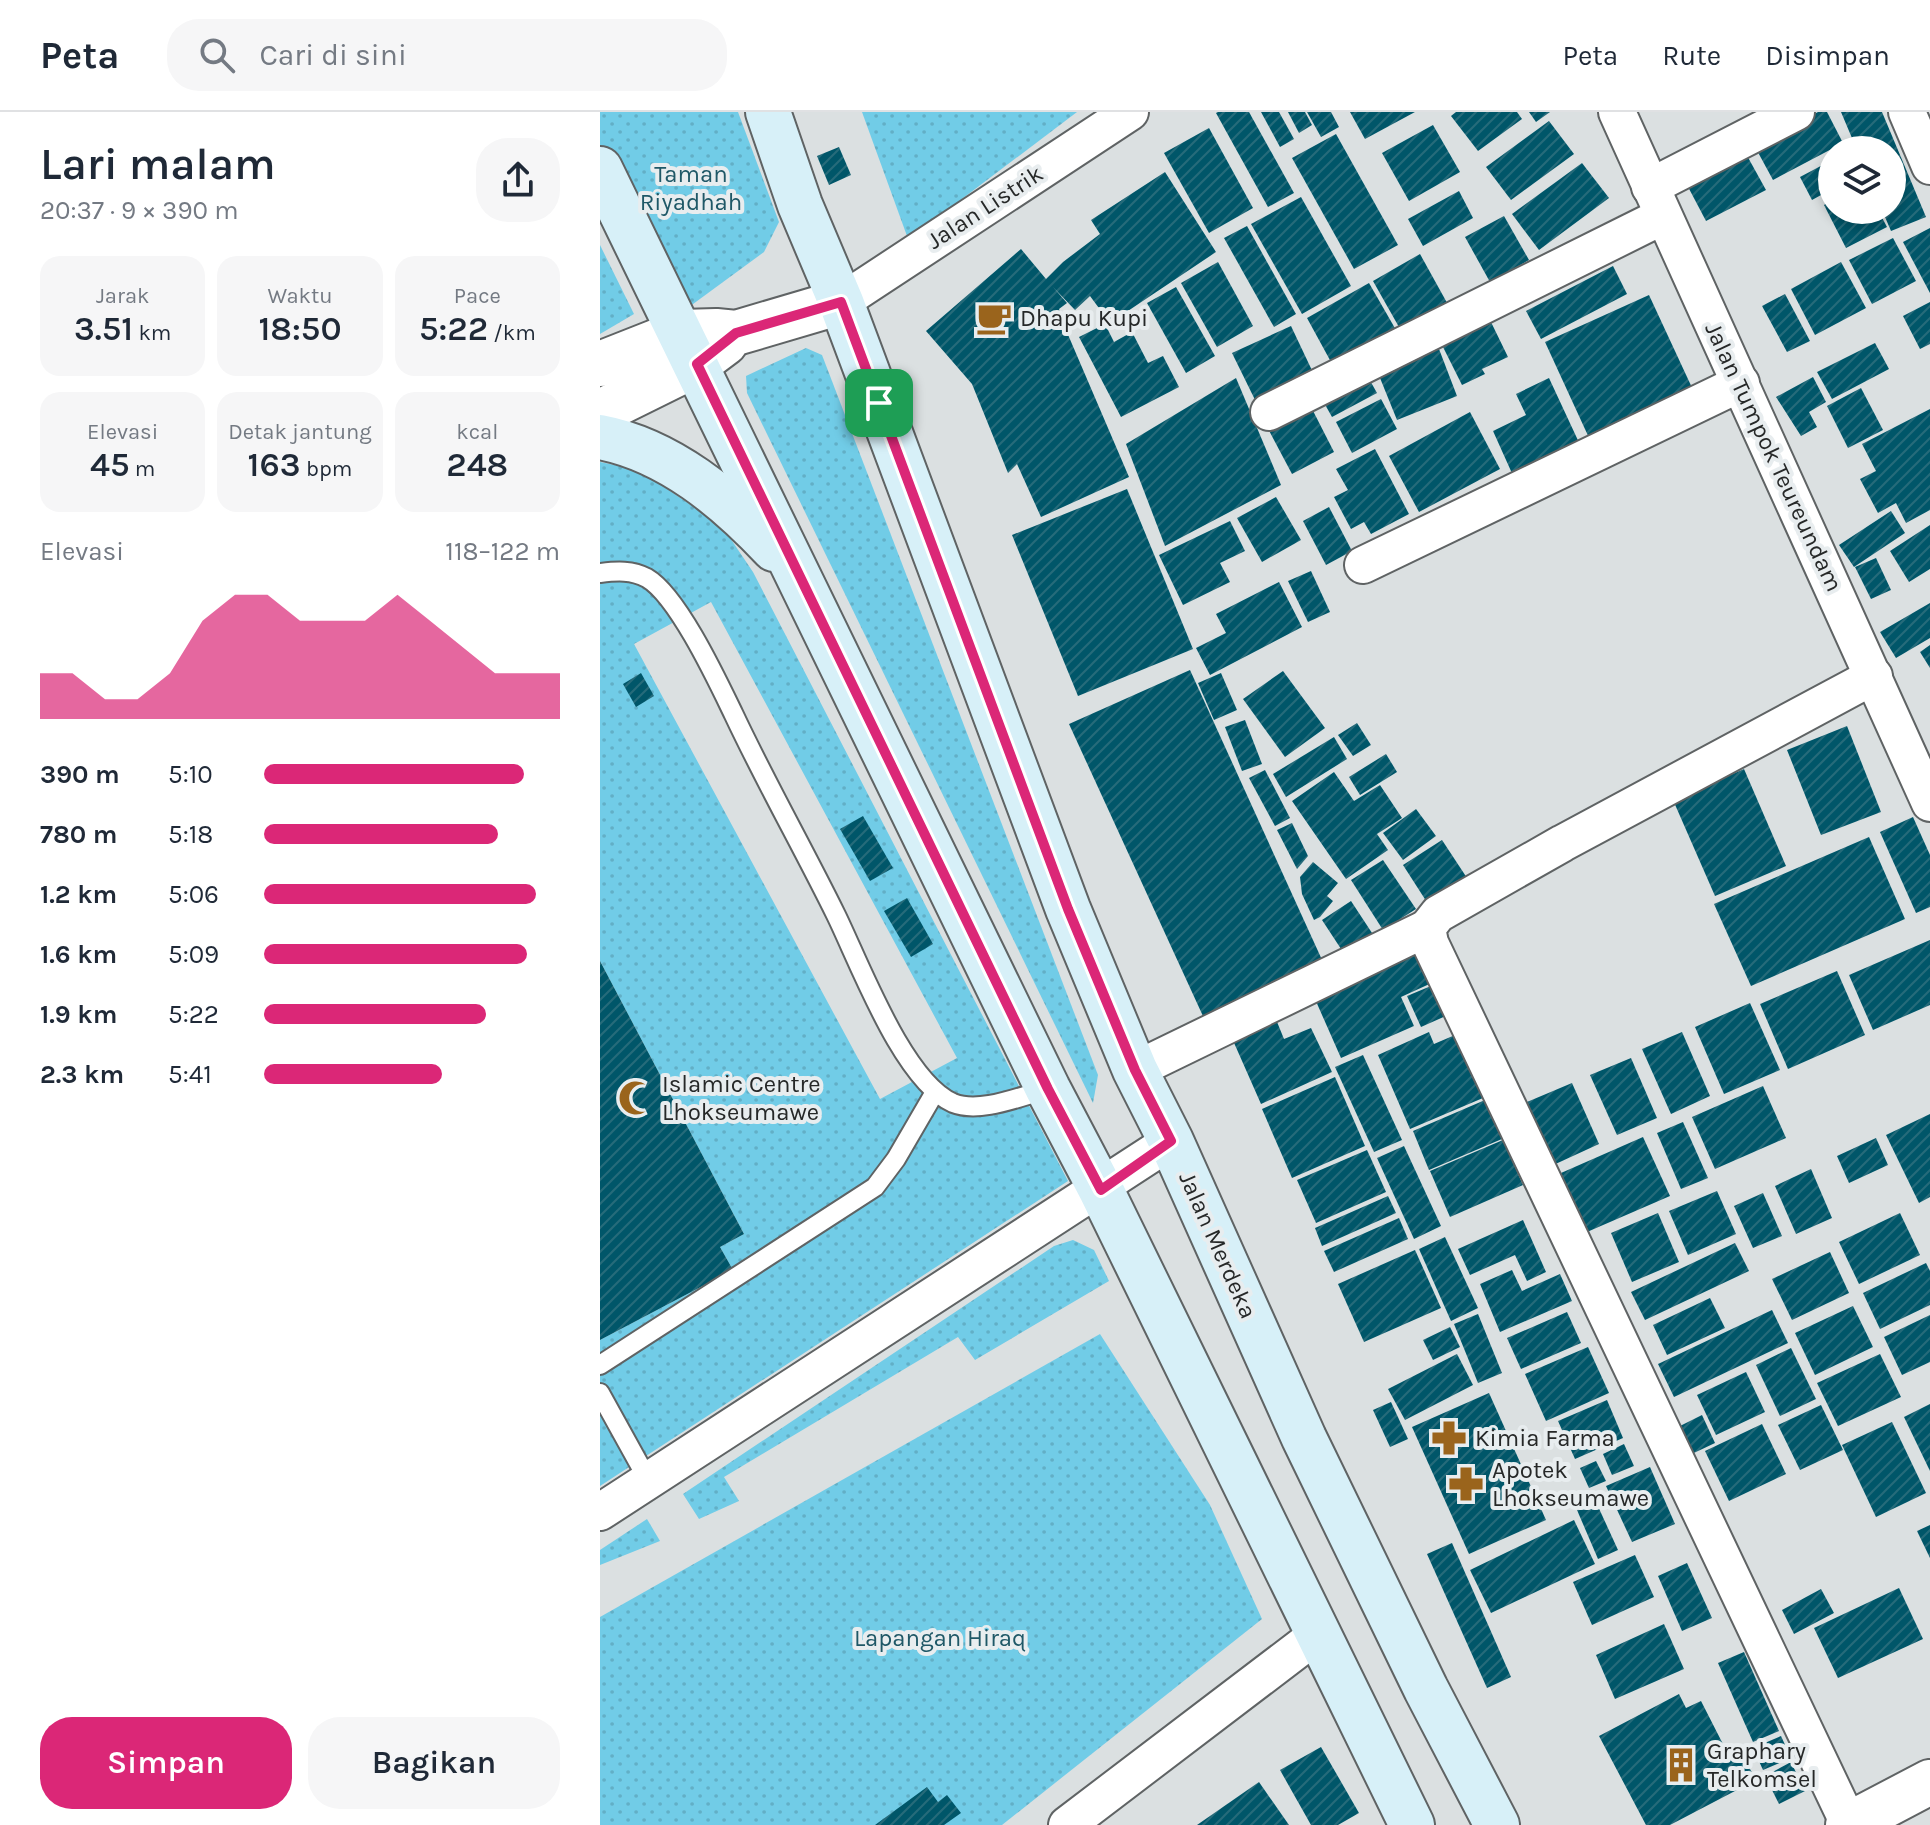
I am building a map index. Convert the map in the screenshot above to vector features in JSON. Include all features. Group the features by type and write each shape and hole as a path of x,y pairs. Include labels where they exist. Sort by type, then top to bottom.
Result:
{"main road":[{"name":"Jalan Merdeka","path":"768,112 800,205 841,302 1068,909 1135,1070 1171,1141 1304,1438 1426,1689 1497,1825"},
{"path":"600,169 1048,1089 1101,1190 1412,1825"},
{"path":"600,437 641,449 673,465 707,488 746,520 798,574"},
{"path":"1426,1689 1518,1825"}],"street":[{"name":"Jalan Listrik","path":"841,302 1130,112"},
{"name":"Jalan Tumpok Teureundam","path":"1617,112 1928,794"},
{"path":"1269,412 1656,201 1796,112"},
{"path":"1907,112 1930,166"},
{"path":"600,364 689,348 841,302"},
{"path":"600,412 689,348"},
{"path":"1363,565 1741,383"},
{"path":"1135,1070 1427,928 1438,914 1563,843 1874,676"},
{"path":"1427,928 1430,943 1848,1825 1930,1782"},
{"path":"600,1512 1101,1190 1171,1141"},
{"path":"1067,1825 1318,1634"}],"lane":[{"path":"600,573 625,571 648,579 666,594 710,664 773,798 835,914 879,1007 908,1058 935,1092 955,1104 981,1105 1048,1089"},
{"path":"600,1365 875,1187 896,1159 935,1092"},
{"path":"600,1393 648,1480"}],"green space":[{"name":"Taman Riyadhah","path":"600,112 738,112 779,222 764,252 674,318 600,159"},
{"path":"862,112 1077,112 917,233 907,236"},
{"path":"600,245 634,314 600,334"},
{"path":"806,348 822,355 1098,1075 1093,1103 747,393 746,376"},
{"path":"600,462 639,470 722,526 753,572 1068,1181 600,1486 600,1340 733,1270 720,1247 744,1234 600,961","holes":["711,602 957,1058 880,1099 634,644"]},
{"path":"1073,1240 1094,1250 1109,1281 975,1360 958,1337 724,1477 739,1501 699,1519 683,1494 1054,1246"},
{"name":"Lapangan Hiraq","path":"1100,1334 1210,1505 1262,1619 1002,1825 600,1825 600,1617"},
{"path":"647,1519 660,1541 600,1565 600,1550"}],"building":[{"path":"1218,112 1249,112 1294,193 1268,207"},
{"path":"1261,112 1279,112 1294,139 1280,147"},
{"path":"1288,112 1305,112 1312,125 1299,133"},
{"path":"1307,112 1331,112 1339,127 1321,137"},
{"path":"1350,112 1415,112 1365,139"},
{"path":"1456,112 1517,112 1522,119 1478,151 1451,116"},
{"path":"1529,112 1550,112 1536,122"},
{"path":"1818,112 1827,112 1839,136 1818,136 1818,156 1773,180 1754,145"},
{"path":"1841,112 1882,112 1892,136 1851,136"},
{"path":"1549,121 1574,154 1511,200 1486,167"},
{"path":"1433,125 1460,172 1409,201 1382,153"},
{"path":"1209,128 1253,208 1209,233 1164,153"},
{"path":"1336,134 1398,245 1354,269 1292,158"},
{"path":"839,147 851,175 829,185 817,156"},
{"path":"1745,152 1766,190 1706,221 1686,183"},
{"path":"1582,163 1609,198 1539,250 1512,214"},
{"path":"1818,167 1818,197 1812,200 1800,177"},
{"path":"1906,169 1926,217 1891,231 1888,224 1906,224"},
{"path":"1165,172 1216,252 1110,323 1090,296 1075,310 1053,287 1067,303 1059,309 1066,330 1129,477 1041,517 1017,464 1008,473 972,384 926,331 1021,249 1046,279 1100,234 1091,220"},
{"path":"1459,191 1473,218 1423,246 1408,219"},
{"path":"1301,197 1351,286 1302,314 1251,224"},
{"path":"1504,216 1529,260 1490,282 1465,237"},
{"path":"1834,224 1885,224 1887,227 1846,248"},
{"path":"1247,226 1296,314 1274,327 1224,238"},
{"path":"1930,228 1930,293 1903,242"},
{"path":"1893,238 1916,281 1872,304 1849,260"},
{"path":"1420,254 1451,310 1404,336 1373,281"},
{"path":"1218,262 1253,326 1217,347 1181,283"},
{"path":"1841,262 1866,308 1815,335 1791,289"},
{"path":"1613,266 1627,294 1541,339 1526,311"},
{"path":"1369,283 1400,337 1337,373 1307,318"},
{"path":"1176,287 1215,356 1186,373 1147,303"},
{"path":"1785,294 1810,341 1787,352 1762,306"},
{"path":"1649,295 1694,392 1590,440 1545,342"},
{"path":"1930,302 1930,344 1920,349 1903,316"},
{"path":"1490,320 1508,357 1482,369 1485,374 1462,385 1441,343"},
{"path":"1105,324 1114,342 1132,332 1148,363 1163,356 1179,387 1121,417 1079,337"},
{"path":"1291,326 1317,381 1259,408 1232,353"},
{"path":"1875,343 1889,369 1832,399 1817,372"},
{"path":"1439,349 1457,396 1397,420 1378,373"},
{"path":"1368,377 1377,393 1332,417 1323,401"},
{"path":"1813,377 1826,402 1809,412 1817,427 1801,436 1776,397"},
{"path":"1236,378 1281,485 1165,546 1126,444"},
{"path":"1549,378 1582,449 1515,480 1493,431 1526,415 1516,394"},
{"path":"1861,388 1883,430 1848,448 1827,406"},
{"path":"1381,399 1397,429 1352,453 1336,422"},
{"path":"1308,401 1334,452 1292,474 1265,423"},
{"path":"1930,409 1930,510 1906,523 1896,503 1878,513 1860,479 1876,471 1862,444"},
{"path":"1470,412 1500,469 1419,512 1389,456"},
{"path":"1375,449 1409,514 1371,534 1364,522 1351,529 1334,497 1348,490 1336,469"},
{"path":"1127,489 1193,649 1078,696 1012,535"},
{"path":"1276,497 1301,540 1262,562 1237,518"},
{"path":"1329,507 1352,551 1326,565 1303,521"},
{"path":"1891,511 1905,533 1854,567 1839,545"},
{"path":"1230,521 1245,551 1220,563 1230,582 1183,605 1159,555"},
{"path":"1930,525 1930,569 1909,582 1890,551"},
{"path":"1876,558 1891,590 1871,599 1855,567"},
{"path":"1311,571 1330,612 1308,622 1288,581"},
{"path":"1279,582 1302,627 1210,675 1196,648 1226,633 1216,614"},
{"path":"1930,603 1930,638 1896,658 1880,632"},
{"path":"1930,645 1930,668 1920,652"},
{"path":"1190,670 1328,973 1208,1027 1069,724"},
{"path":"1283,671 1325,728 1285,757 1243,699"},
{"path":"641,673 654,696 636,707 623,684"},
{"path":"1221,673 1237,710 1214,720 1198,683"},
{"path":"1245,720 1262,764 1242,771 1225,727"},
{"path":"1357,723 1371,745 1353,756 1338,735"},
{"path":"1847,726 1881,812 1821,835 1787,750"},
{"path":"1334,737 1347,759 1286,797 1273,774"},
{"path":"1386,754 1397,772 1360,795 1349,777"},
{"path":"1744,769 1786,866 1715,896 1673,800"},
{"path":"1265,770 1290,818 1275,826 1249,778"},
{"path":"1334,772 1354,801 1380,785 1402,818 1377,834 1388,850 1346,879 1292,801"},
{"path":"1416,809 1436,836 1403,860 1383,833"},
{"path":"863,816 893,868 870,881 840,829"},
{"path":"1913,817 1930,855 1930,907 1916,913 1880,832"},
{"path":"1292,823 1308,856 1297,869 1277,830"},
{"path":"1869,837 1905,919 1751,986 1714,904"},
{"path":"1442,840 1469,881 1430,907 1403,865"},
{"path":"1383,860 1416,909 1383,930 1351,880"},
{"path":"1313,862 1338,883 1327,896 1333,901 1314,920 1302,894 1300,877"},
{"path":"907,898 933,944 911,957 884,911"},
{"path":"1351,901 1374,936 1345,955 1322,920"},
{"path":"1930,940 1930,1005 1873,1030 1849,975"},
{"path":"1419,943 1436,981 1401,997 1414,1026 1341,1058 1311,990"},
{"name":"Islamic Centre Lhokseumawe","path":"600,961 744,1234 720,1247 733,1270 600,1340"},
{"path":"1837,971 1865,1035 1788,1069 1760,1004"},
{"path":"1443,981 1457,1011 1421,1027 1407,996"},
{"path":"1750,1003 1780,1070 1724,1094 1695,1027"},
{"path":"1275,1017 1284,1039 1311,1028 1332,1072 1261,1104 1231,1036"},
{"path":"1429,1032 1434,1044 1462,1032 1490,1095 1410,1129 1378,1055"},
{"path":"1682,1032 1710,1096 1671,1114 1642,1049"},
{"path":"1363,1055 1402,1140 1374,1152 1335,1067"},
{"path":"1631,1058 1657,1118 1617,1135 1590,1075"},
{"path":"1335,1077 1365,1146 1292,1178 1262,1109"},
{"path":"1572,1083 1599,1144 1549,1167 1522,1104"},
{"path":"1763,1086 1786,1138 1715,1169 1692,1117"},
{"path":"1492,1097 1509,1136 1429,1170 1413,1131"},
{"path":"1930,1114 1930,1197 1919,1203 1886,1135"},
{"path":"1683,1122 1708,1178 1681,1189 1657,1133"},
{"path":"1643,1137 1670,1196 1587,1232 1561,1173"},
{"path":"1876,1138 1888,1165 1849,1183 1837,1156"},
{"path":"1503,1140 1523,1185 1450,1217 1430,1171"},
{"path":"1404,1146 1441,1226 1414,1239 1377,1158"},
{"path":"1367,1150 1386,1192 1316,1223 1297,1180"},
{"path":"1811,1169 1832,1218 1796,1234 1775,1186"},
{"path":"1717,1191 1736,1234 1688,1255 1669,1211"},
{"path":"1763,1193 1782,1236 1753,1248 1734,1206"},
{"path":"1388,1196 1396,1213 1322,1246 1315,1228"},
{"path":"1658,1213 1679,1262 1632,1282 1611,1233"},
{"path":"1900,1213 1920,1255 1859,1284 1839,1242"},
{"path":"1399,1218 1408,1239 1334,1272 1324,1251"},
{"path":"1523,1220 1546,1272 1527,1281 1515,1255 1470,1275 1458,1249"},
{"path":"1445,1237 1478,1308 1451,1321 1419,1249"},
{"path":"1735,1243 1749,1271 1645,1320 1631,1292"},
{"path":"1415,1250 1441,1308 1364,1342 1338,1284"},
{"path":"1830,1252 1849,1293 1792,1320 1772,1279"},
{"path":"1926,1263 1930,1271 1930,1305 1880,1329 1863,1293"},
{"path":"1512,1270 1522,1291 1560,1274 1572,1301 1500,1332 1480,1284"},
{"path":"1710,1298 1725,1328 1667,1355 1653,1325"},
{"path":"1853,1306 1873,1347 1815,1375 1795,1333"},
{"path":"1772,1310 1788,1343 1674,1397 1658,1364"},
{"path":"1567,1312 1581,1343 1521,1369 1507,1338"},
{"path":"1478,1314 1502,1373 1478,1383 1454,1324"},
{"path":"1930,1315 1930,1362 1902,1375 1884,1337"},
{"path":"1450,1327 1460,1347 1433,1360 1423,1340"},
{"path":"1588,1347 1609,1393 1546,1421 1525,1374"},
{"path":"1791,1348 1816,1399 1780,1416 1756,1365"},
{"path":"1457,1354 1473,1385 1405,1420 1388,1389"},
{"path":"1880,1354 1901,1397 1838,1426 1817,1383"},
{"path":"1746,1372 1765,1412 1716,1435 1697,1395"},
{"path":"1489,1393 1546,1520 1469,1554 1412,1427"},
{"path":"1607,1400 1623,1438 1575,1459 1558,1421"},
{"path":"1391,1402 1408,1439 1390,1447 1373,1410"},
{"path":"1930,1404 1930,1471 1904,1417"},
{"path":"1821,1405 1843,1450 1800,1470 1778,1425"},
{"path":"1702,1415 1715,1443 1679,1460 1666,1433"},
{"path":"1892,1422 1926,1493 1876,1517 1842,1445"},
{"path":"1762,1424 1786,1474 1729,1501 1705,1451"},
{"path":"1624,1444 1634,1466 1612,1475 1603,1454"},
{"path":"1596,1461 1606,1481 1589,1488 1580,1468"},
{"path":"1650,1467 1675,1524 1632,1542 1606,1486"},
{"path":"1596,1502 1618,1550 1598,1559 1577,1510"},
{"path":"1574,1520 1595,1564 1491,1613 1470,1570"},
{"path":"1930,1525 1930,1558 1917,1531"},
{"path":"1452,1543 1511,1677 1487,1688 1427,1554"},
{"path":"1635,1555 1654,1597 1592,1625 1573,1582"},
{"path":"1687,1563 1712,1618 1682,1631 1658,1576"},
{"path":"1899,1588 1923,1639 1838,1678 1814,1628"},
{"path":"1821,1589 1834,1613 1794,1634 1782,1610"},
{"path":"1664,1624 1684,1669 1615,1699 1596,1655"},
{"path":"1744,1652 1779,1731 1753,1742 1718,1663"},
{"name":"Graphary Telkomsel","path":"1679,1694 1686,1708 1701,1701 1726,1750 1737,1745 1756,1780 1670,1825 1646,1825 1599,1736"},
{"path":"1781,1736 1791,1758 1763,1770 1753,1748"},
{"path":"1321,1747 1359,1813 1338,1825 1311,1825 1280,1770"},
{"path":"1791,1762 1805,1791 1779,1804 1765,1776"},
{"path":"1259,1782 1289,1825 1197,1825"},
{"path":"927,1787 938,1802 947,1795 961,1813 944,1825 875,1825"}],"place":[{"name":"Dhapu Kupi","path":"994,318"},
{"name":"Islamic Centre Lhokseumawe","path":"636,1098"},
{"name":"Kimia Farma","path":"1449,1438"},
{"name":"Apotek Lhokseumawe","path":"1466,1484"},
{"name":"Graphary Telkomsel","path":"1681,1765"}],"route":[{"path":"841,302 879,403 1068,909 1135,1070 1171,1141 1101,1190 1048,1089 697,364 736,333 841,302"}]}
